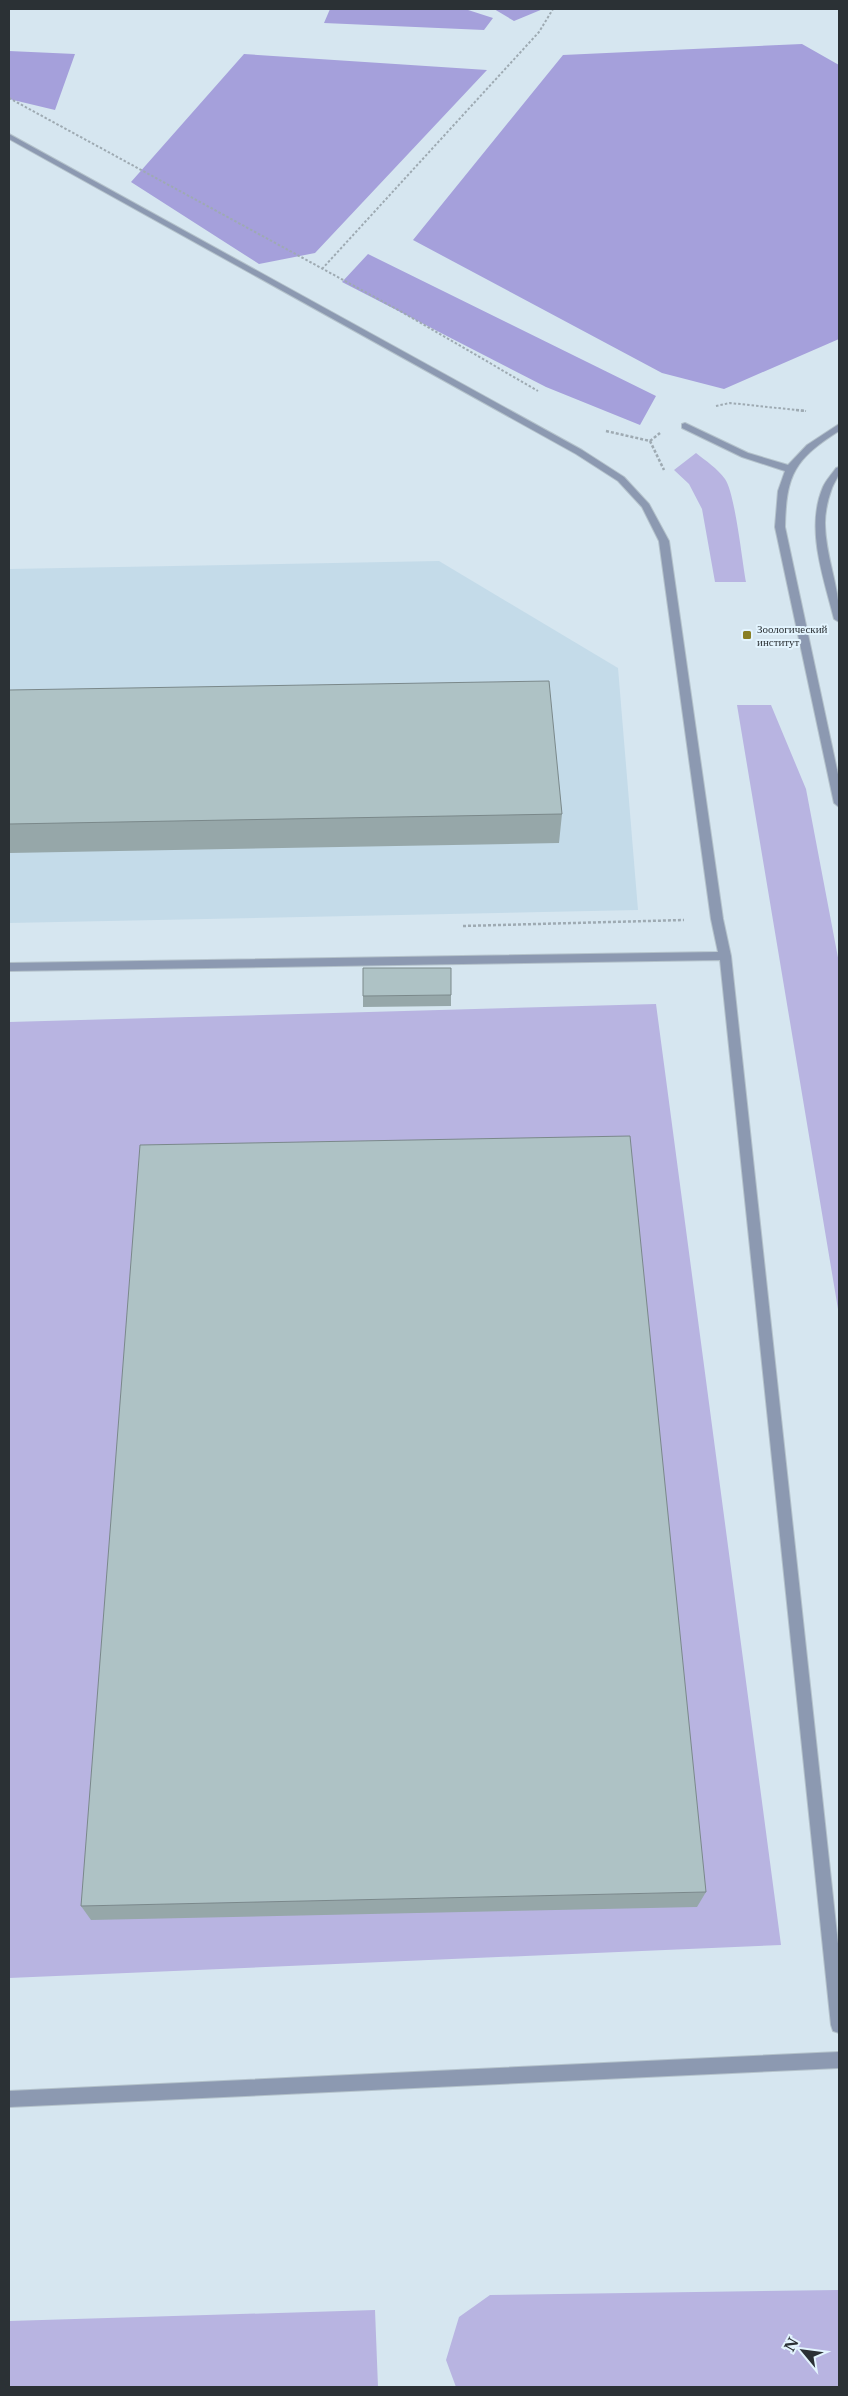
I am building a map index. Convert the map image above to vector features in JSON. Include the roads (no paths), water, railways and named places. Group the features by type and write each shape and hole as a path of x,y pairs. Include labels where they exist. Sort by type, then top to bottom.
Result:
{"street":[{"path":"9,136 579,452 620,479 646,506 664,541 717,919 725,956 839,2025"},
{"path":"685,426 746,455 789,468"},
{"path":"839,427 812,444 789,468 780,498 780,527 839,803"},
{"path":"839,470 831,479 822,504 820,538 839,619"},
{"path":"9,967 725,956"},
{"path":"9,2099 839,2060"}],"place":[{"name":"Зоологический институт","path":"747,635"}]}
